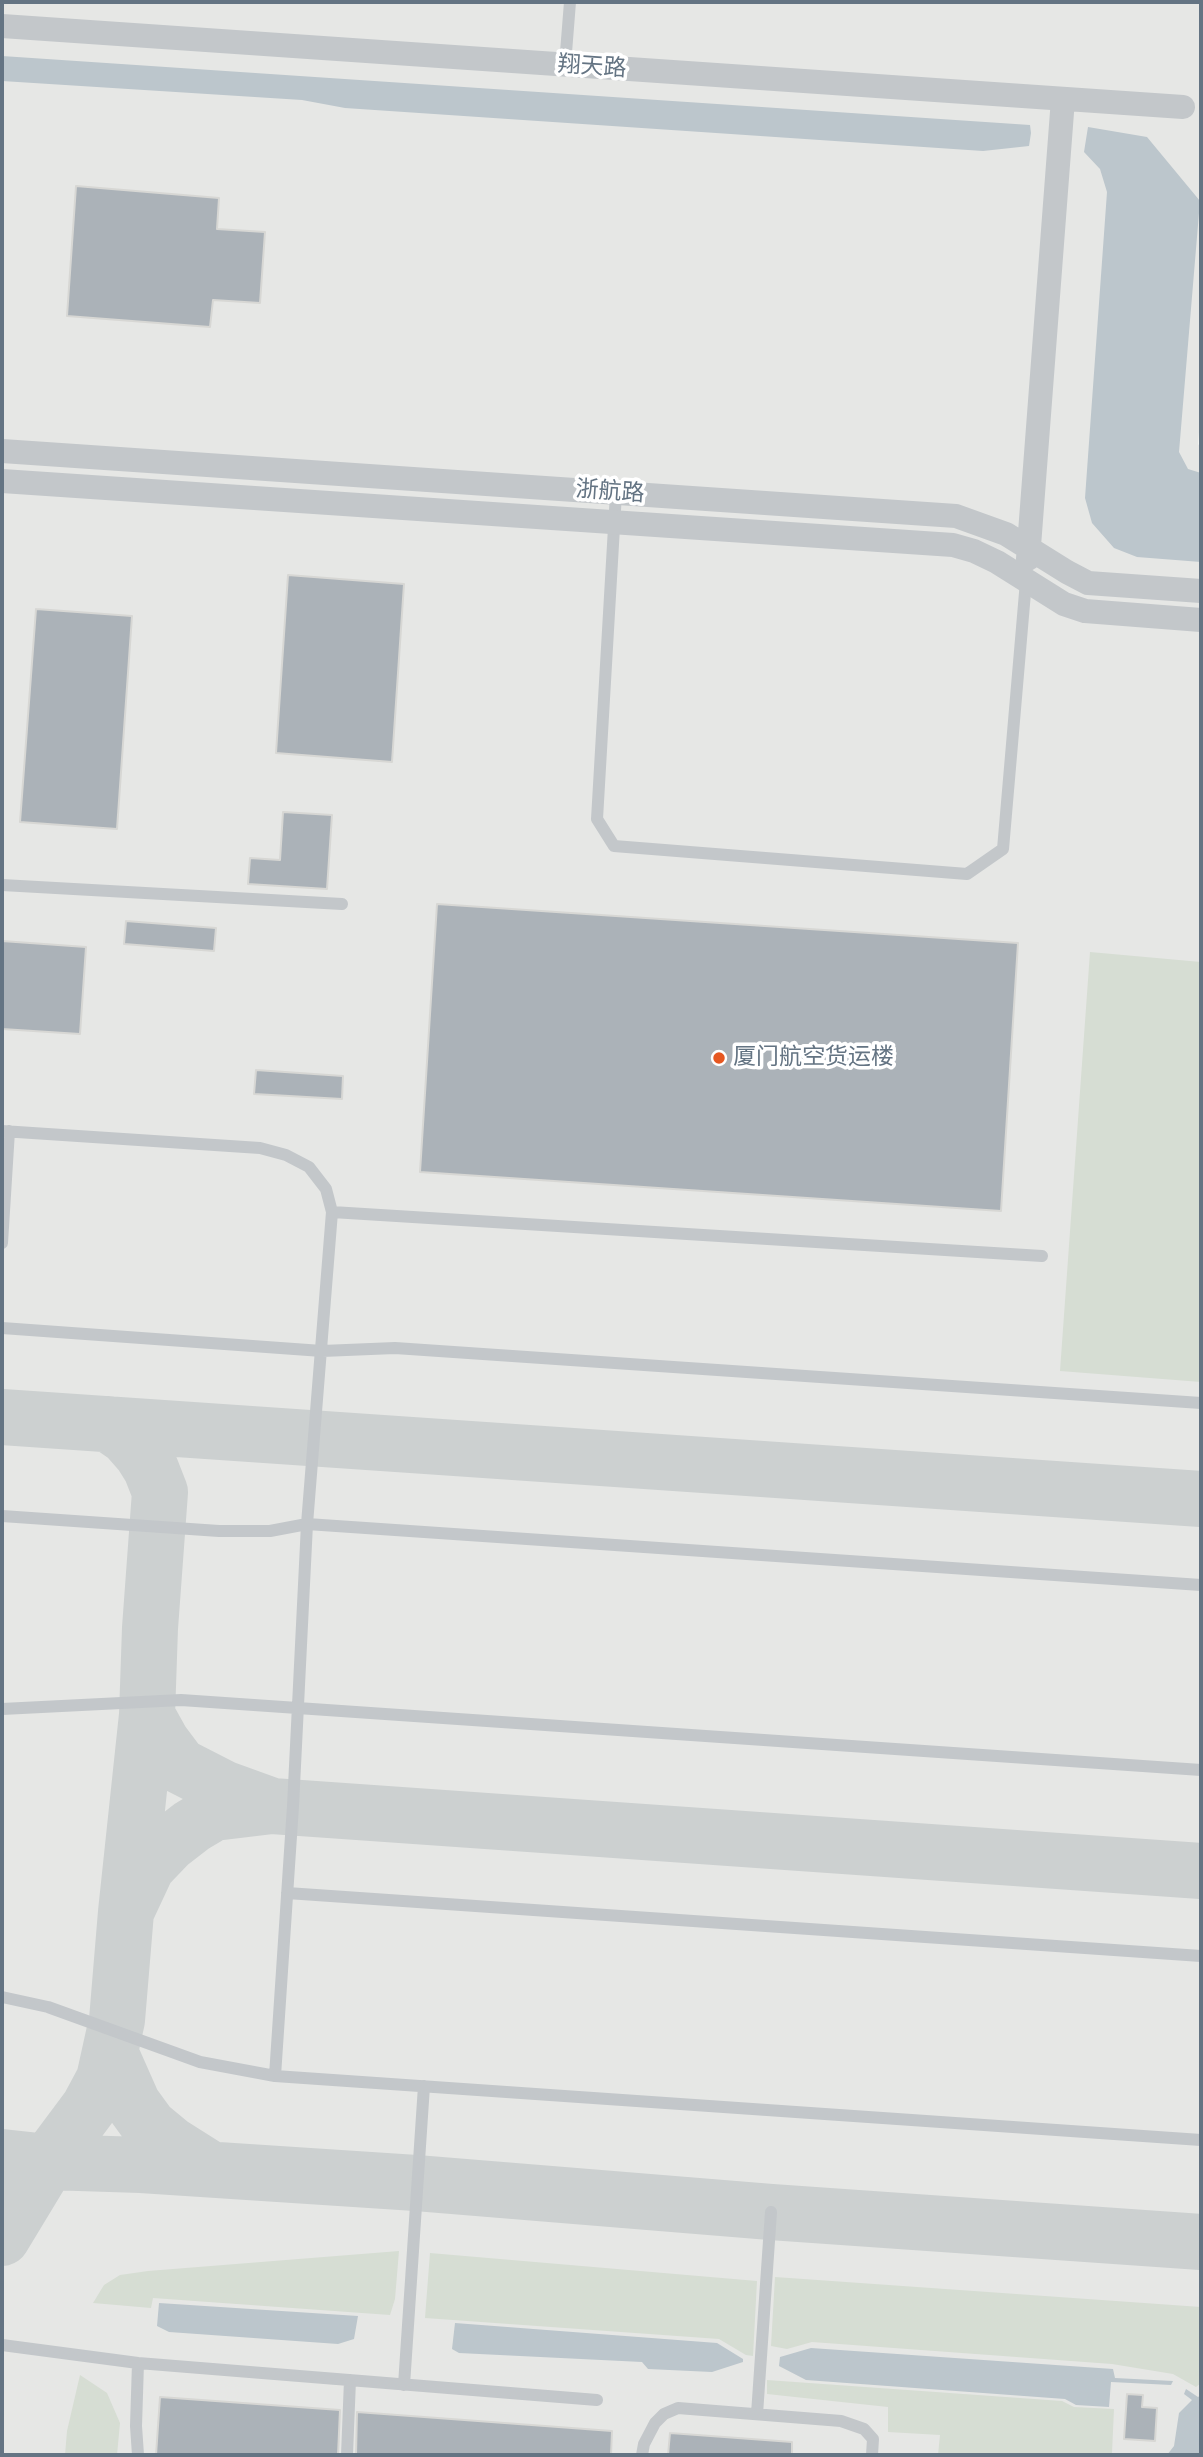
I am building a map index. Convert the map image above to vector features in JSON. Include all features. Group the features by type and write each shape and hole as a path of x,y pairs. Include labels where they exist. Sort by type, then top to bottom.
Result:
{"street":[{"name":"翔天路","path":"2,26 1183,107"},
{"path":"1027,581 1063,99"},
{"name":"浙航路","path":"2,451 956,516 1006,534 1088,583 1201,591"},
{"name":"浙航路","path":"2,481 953,545 997,562 1064,604 1085,611 1201,620"}],"lane":[{"path":"565,65 569,2"},
{"path":"616,493 597,819 614,846 967,874 1003,849 1027,581"},
{"path":"2,885 342,904"},
{"path":"2,1243 6,1131 260,1148 286,1155 309,1167 326,1189 332,1212 307,1524 275,2076"},
{"path":"332,1212 1042,1256"},
{"path":"2,1328 322,1350 395,1348 1201,1403"},
{"path":"2,1516 219,1531 270,1531 307,1524 1201,1586"},
{"path":"2,1709 181,1700 1201,1770"},
{"path":"287,1893 1201,1956"},
{"path":"2,1997 48,2007 200,2062 275,2076 1201,2140"},
{"path":"404,2385 424,2087"},
{"path":"757,2414 771,2211"},
{"path":"2,2345 138,2363 597,2400"},
{"path":"138,2363 138,2455"},
{"path":"347,2455 350,2380"},
{"path":"642,2455 644,2444 655,2423 664,2414 678,2408 841,2421 864,2429 873,2438 872,2455"}],"shaded area":[{"path":"2,2 1201,2 1201,408 1198,444 1201,448 1201,2455 2,2455"},
{"path":"2,56 1030,125 1031,133 1029,146 983,151 345,108 302,100 2,81"},
{"path":"1088,127 1147,137 1200,201 1179,452 1188,469 1201,473 1201,562 1137,557 1114,548 1092,523 1085,498 1107,192 1100,169 1084,152"},
{"path":"1090,952 1201,962 1201,1382 1060,1371"},
{"path":"399,2251 395,2299 390,2315 153,2298 151,2308 93,2303 104,2285 120,2275"},
{"path":"430,2253 757,2281 753,2356 746,2355 719,2339 425,2318"},
{"path":"775,2277 1201,2307 1201,2383 1196,2387 1173,2374 1112,2364 812,2342 787,2349 771,2346"},
{"path":"159,2303 358,2316 354,2339 338,2344 169,2332 157,2326"},
{"path":"455,2323 717,2343 743,2359 743,2362 712,2372 648,2369 642,2362 459,2353 452,2349"},
{"path":"811,2348 1113,2369 1115,2378 1173,2381 1171,2385 1111,2382 1109,2407 1076,2405 1065,2399 806,2380 779,2366 780,2357"},
{"path":"80,2375 107,2393 120,2423 117,2455 65,2455 67,2431"},
{"path":"767,2380 1062,2401 1074,2407 1114,2409 1112,2453 1121,2455 938,2455 940,2435 888,2432 888,2407 767,2394"},
{"path":"1186,2389 1198,2397 1201,2395 1201,2455 1167,2455 1174,2446 1179,2413 1192,2400 1184,2394"}],"building":[{"path":"76,186 219,198 217,229 265,232 260,303 213,300 210,327 67,316"},
{"path":"288,575 404,584 392,762 276,753"},
{"path":"36,609 132,616 117,829 20,822"},
{"path":"283,812 332,815 327,889 248,884 250,858 280,860"},
{"name":"厦门航空货运楼","path":"437,904 1018,943 1001,1211 420,1172"},
{"path":"126,921 216,928 214,951 124,944"},
{"path":"2,941 86,947 80,1034 2,1029"},
{"path":"256,1070 343,1076 342,1099 254,1094"},
{"path":"1127,2394 1143,2395 1142,2407 1157,2408 1155,2441 1124,2439"},
{"path":"160,2397 340,2410 338,2455 156,2455"},
{"path":"357,2412 612,2431 611,2455 356,2455"},
{"path":"670,2433 792,2442 792,2455 668,2455"}],"taxiway":[{"path":"2,1417 1201,1499"},
{"path":"2,2238 48,2162 89,2107 104,2079 117,2020 147,1715 160,1492 141,1453 127,1437 108,1424"},
{"path":"147,1715 180,1766 223,1788 270,1805"},
{"path":"126,1912 147,1867 170,1843 192,1826 214,1813 272,1806 1201,1871"},
{"path":"110,2052 133,2104 149,2126 172,2145 210,2169"},
{"path":"2,2157 48,2162 141,2165 416,2183 771,2212 1201,2242"}],"place":[{"name":"厦门航空货运楼","path":"719,1058"}]}
